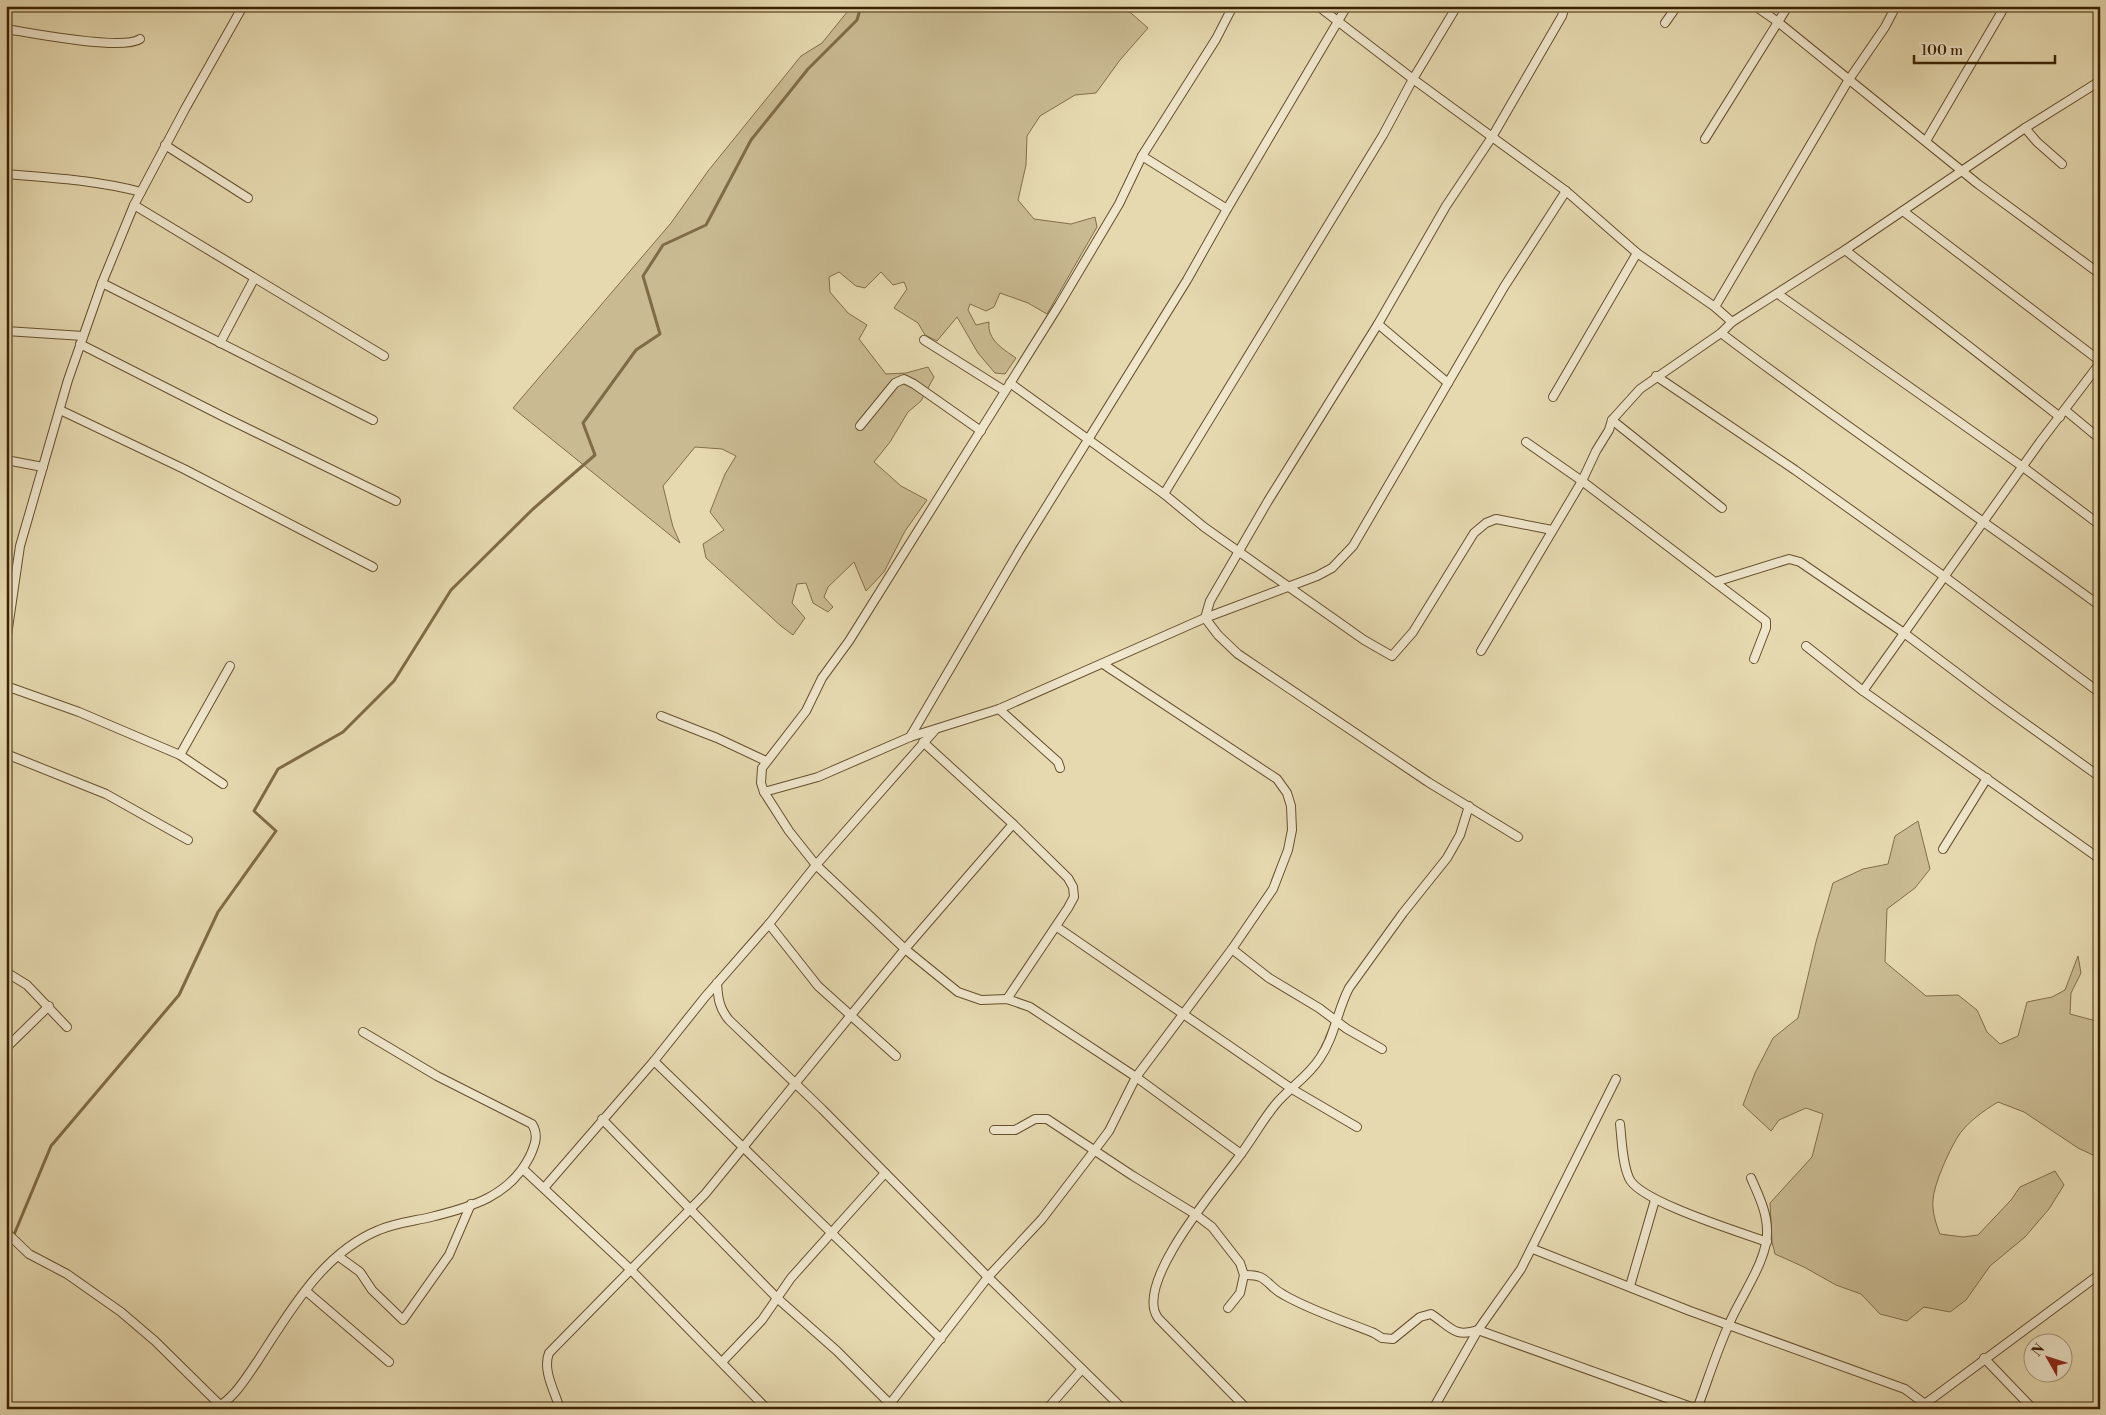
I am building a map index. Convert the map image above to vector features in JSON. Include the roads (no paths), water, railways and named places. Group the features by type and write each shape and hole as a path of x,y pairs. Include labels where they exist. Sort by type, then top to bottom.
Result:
{"street":[{"path":"6,642 17,562 60,410 102,282 134,205 165,145 243,6"},
{"path":"1233,6 1216,39 1142,156 1119,204 1059,305 849,641 830,665 806,711 766,761 761,775 764,792 789,831 816,865 905,949 958,992 981,1000 1007,1000 1030,1007 1136,1077 1241,1154"},
{"path":"1318,6 1413,79 1566,191 1637,253 1715,307 1732,322"},
{"path":"910,737 997,587 1187,280 1347,6"},
{"path":"1164,494 1383,135 1413,79 1457,6"},
{"path":"1205,618 1210,601 1378,324 1446,206 1492,137 1562,16 1564,6"},
{"path":"1665,23 1677,6"},
{"path":"1755,6 1778,22 1848,81 1926,140 2003,204 2100,274"},
{"path":"1705,139 1788,6"},
{"path":"1715,307 1848,81 1896,6"},
{"path":"1926,140 2005,6"},
{"path":"6,29 70,39 117,43 135,42 140,39"},
{"path":"1481,651 1582,482 1612,420 1640,388 1721,333 1732,322 1778,294 1964,171 2025,128 2100,81"},
{"path":"2093,86 2100,93"},
{"path":"2025,128 2036,142 2062,164"},
{"path":"165,145 248,198"},
{"path":"1142,156 1227,209"},
{"path":"6,174 74,179 110,184 141,192"},
{"path":"764,792 838,770 910,737 999,708 1205,618 1317,576 1332,568 1353,546 1504,287 1566,191"},
{"path":"134,205 384,356"},
{"path":"1863,692 1904,632 2100,362 1903,211"},
{"path":"1845,250 2060,417"},
{"path":"1553,397 1637,253"},
{"path":"220,342 254,279"},
{"path":"102,282 373,420"},
{"path":"1778,294 2023,467 2100,525"},
{"path":"1378,324 1448,383"},
{"path":"6,332 82,340 224,418 396,501"},
{"path":"1721,333 1836,419 1984,521 2100,606"},
{"path":"924,340 1005,391"},
{"path":"1656,376 1795,470 1945,577 2100,693"},
{"path":"860,426 895,383 904,379 981,430"},
{"path":"1010,383 1164,494 1204,527 1364,640 1392,656 1413,632 1474,533 1486,523 1496,520 1552,530"},
{"path":"60,410 184,469 374,567"},
{"path":"2065,410 2100,439"},
{"path":"1612,420 1722,508"},
{"path":"1526,442 1766,621 1766,628 1754,659"},
{"path":"6,460 43,467"},
{"path":"1715,582 1790,559 1800,562 1904,632 1997,703 2100,777"},
{"path":"1205,618 1218,635 1238,654 1428,782 1518,837"},
{"path":"1806,646 1863,692 2100,859"},
{"path":"602,1120 777,1298 819,1335 890,1407 988,1277 1016,1250 1042,1219 1109,1131 1136,1077 1185,1013 1273,889 1288,850 1292,830 1291,806 1287,793 1277,779 1103,664"},
{"path":"180,755 230,666"},
{"path":"6,686 79,712 180,755 223,784"},
{"path":"999,708 1058,762 1060,768"},
{"path":"661,716 718,738 766,761"},
{"path":"544,1188 654,1061 816,865 936,728"},
{"path":"923,742 1060,869 1073,887 1074,897 1057,927 1007,1000"},
{"path":"6,754 106,794 188,840"},
{"path":"1943,849 1987,778"},
{"path":"1247,1409 1180,1342 1153,1311 1152,1303 1155,1289 1163,1268 1181,1235 1196,1214 1276,1104 1320,1059 1331,1039 1342,1002 1361,972 1451,852 1460,835 1469,806"},
{"path":"560,1409 548,1372 546,1361 549,1353 690,1210 796,1084 905,949 1013,824"},
{"path":"769,924 818,986 896,1056"},
{"path":"1057,927 1185,1013 1292,1089 1357,1127"},
{"path":"1232,948 1269,978 1382,1049"},
{"path":"6,972 26,985 49,1006 66,1026"},
{"path":"717,983 718,1000 725,1015 752,1044 796,1084 988,1277 1123,1409"},
{"path":"1322,1010 1342,1002"},
{"path":"6,1048 49,1006"},
{"path":"6,1232 30,1254 67,1274 121,1312 155,1341 217,1407 244,1381 306,1290 338,1256 379,1230 431,1217 471,1204 503,1190 523,1169 536,1139 536,1130 532,1124 437,1076 363,1032"},
{"path":"654,1061 743,1146 831,1235 941,1339"},
{"path":"1433,1409 1478,1330 1521,1269 1616,1079"},
{"path":"994,1130 1015,1130 1035,1119 1047,1119 1094,1151 1196,1214 1212,1227 1240,1263 1244,1275 1240,1293 1228,1308"},
{"path":"1620,1124 1629,1178 1635,1187 1655,1200 1767,1242"},
{"path":"523,1169 631,1270 767,1409"},
{"path":"722,1362 762,1320 792,1278 885,1173"},
{"path":"1244,1275 1257,1275 1264,1278 1284,1296 1388,1340 1399,1335 1414,1320 1425,1314 1431,1314 1463,1334 1478,1330 1564,1359 1626,1384 1697,1409 1729,1324 1760,1261 1767,1242 1768,1229 1751,1178"},
{"path":"1630,1286 1655,1200"},
{"path":"338,1256 360,1272 372,1290 404,1320 449,1255 471,1204"},
{"path":"1532,1249 1690,1311 1905,1389 1925,1404"},
{"path":"1918,1409 1984,1358 2100,1274"},
{"path":"306,1290 389,1362"},
{"path":"1984,1358 2034,1409"},
{"path":"1047,1409 1082,1369"}],"waterway":[{"path":"6,1245 13,1237 51,1146 179,995 218,912 276,831 254,811 278,769 343,732 394,681 451,590 533,509 595,455 583,423 636,350 660,334 643,276 663,245 706,225 751,140 808,69 857,20 861,6"}]}
